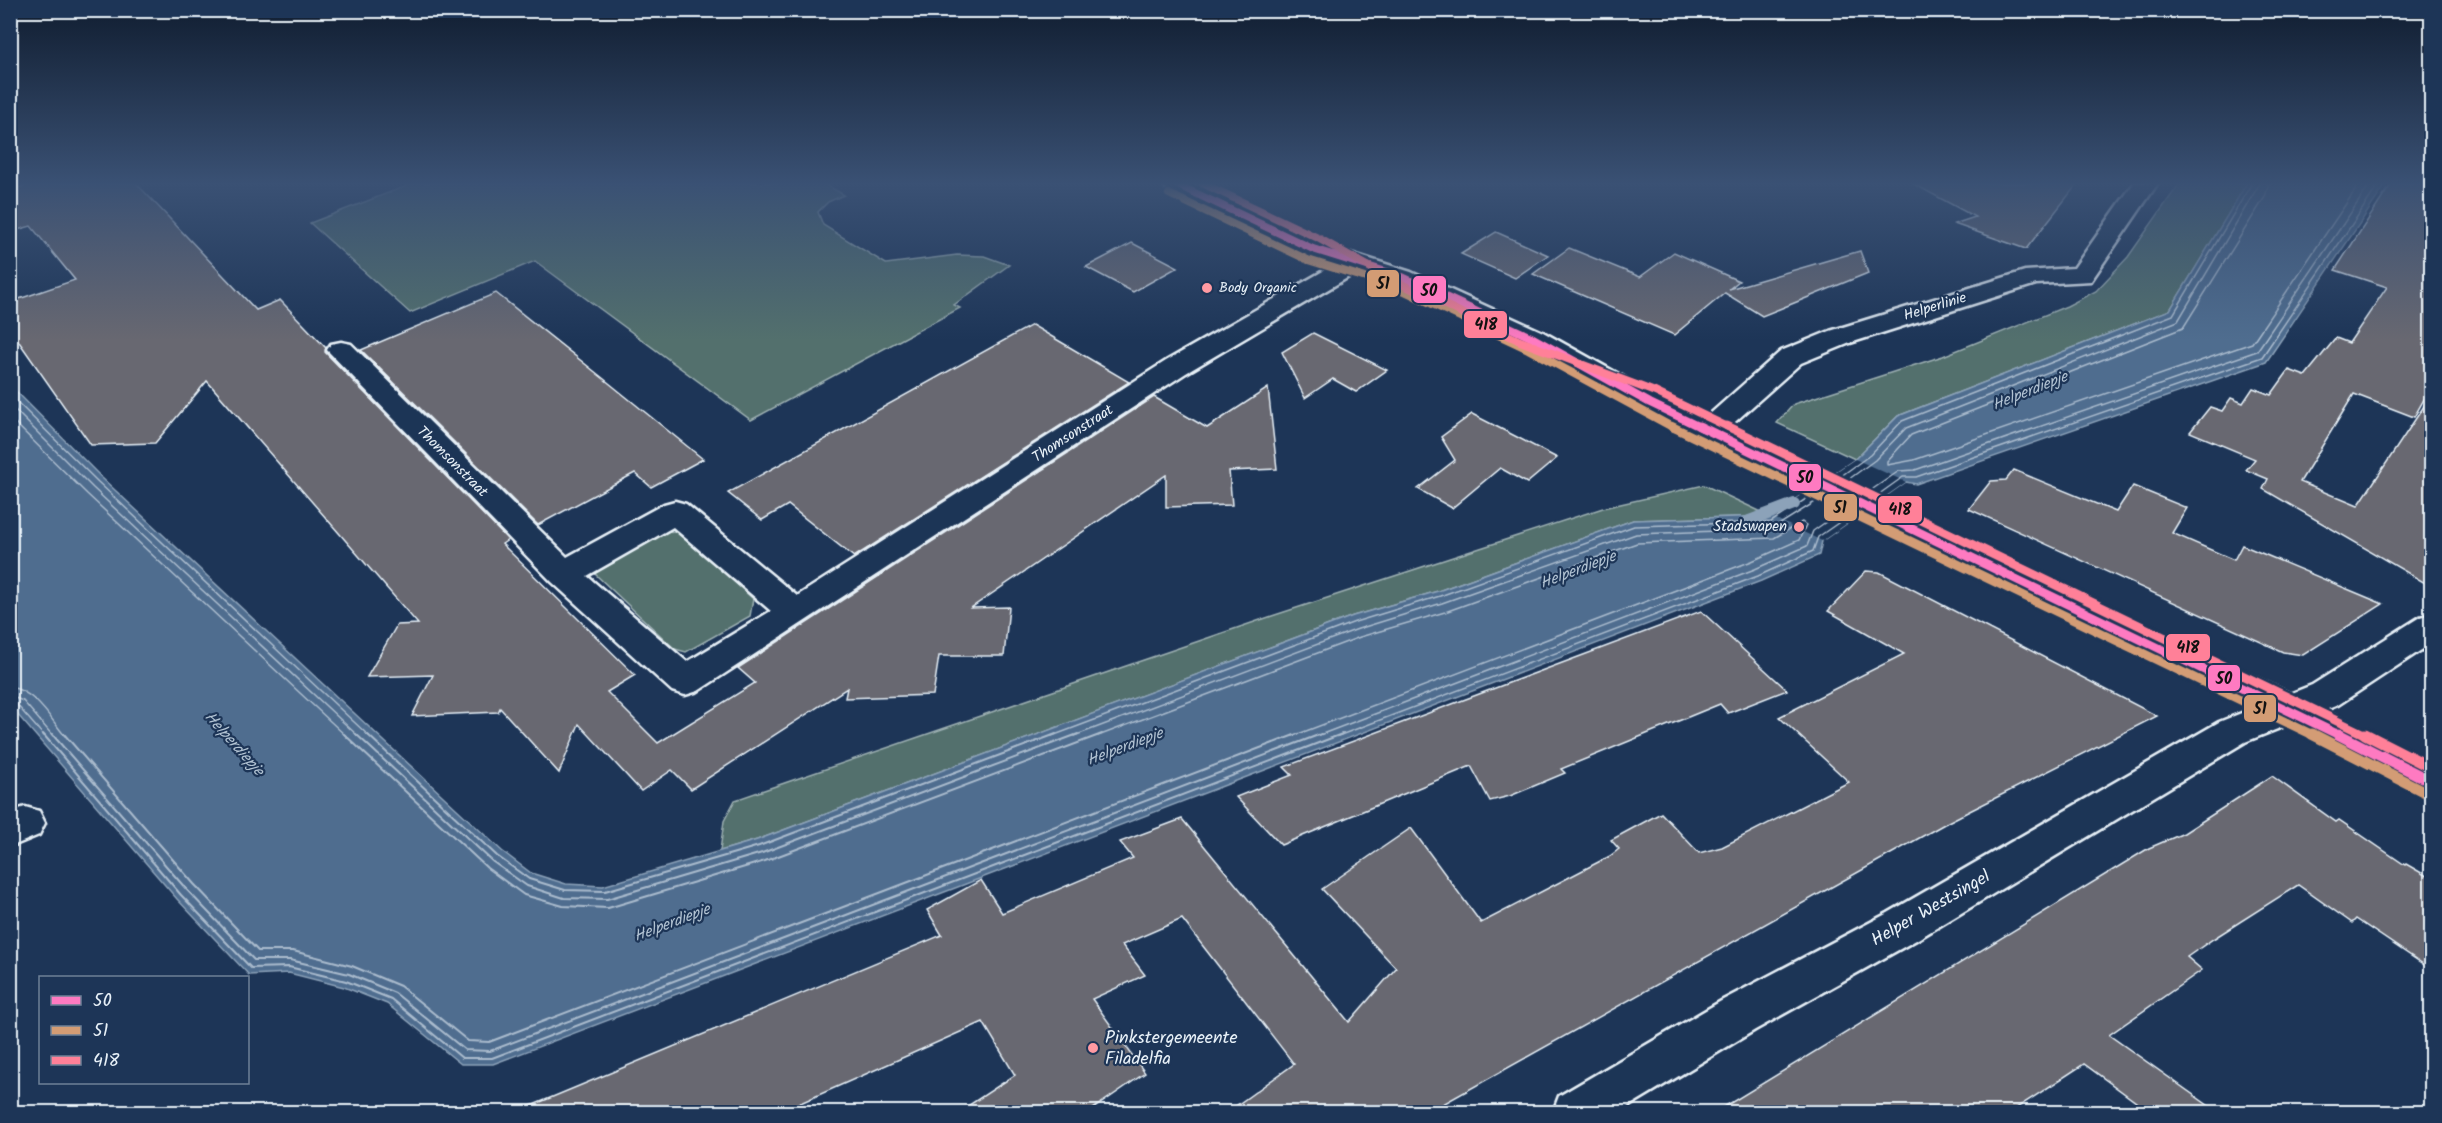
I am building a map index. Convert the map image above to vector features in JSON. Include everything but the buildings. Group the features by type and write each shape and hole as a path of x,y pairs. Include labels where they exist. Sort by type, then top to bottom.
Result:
{"street":[{"path":"1284,235 1351,266 1383,289 1515,352 1650,403 2289,709 2432,782"},
{"name":"Helperlinie","path":"1707,430 1791,357 1840,336 2034,276 2082,276 2110,235"},
{"name":"Thomsonstraat","path":"341,350 564,574 685,681 795,613 1176,367 1351,266"},
{"path":"564,574 675,512 795,613"},
{"name":"Helper Westsingel","path":"1576,1113 1739,1015 1914,920 2232,732 2325,695 2432,626"}],"green space":[{"path":"324,235 840,235 886,264 957,255 984,256 1009,265 954,305 960,308 751,420 535,261 410,313"},
{"path":"2143,235 2215,235 2170,310 1898,416 1855,459 1777,423 1794,404 1943,356 2067,306 2096,291 2128,257"},
{"path":"1704,485 1770,516 1633,520 1438,591 1353,616 757,840 720,851 724,821 735,800 1272,616 1603,508"},
{"path":"666,531 680,532 753,599 750,616 686,652 675,649 594,573 598,561 648,535"}],"water":[{"path":"2215,235 2352,235 2266,362 1916,484 1906,482 1822,541 1819,555 1761,581 493,1064 461,1064 387,1004 344,987 289,973 249,975 177,899 11,707 11,386 102,478 502,851 531,873 566,884 603,886 757,840 1353,616 1438,591 1633,520 1770,516 1855,459 1898,416 2170,310"}],"pier":[{"path":"1855,459 1906,482 1822,541 1770,516"}],"waterway":[{"name":"Helperdiepje","path":"1749,521 1794,504"}],"transit line":[{"name":"51","path":"1256,235 1308,260 1398,288 1528,349 1645,414 2284,720 2427,793"},
{"name":"50","path":"1284,235 1313,249 1402,277 1533,338 1650,403 2289,709 2432,782"},
{"name":"418","path":"1313,235 1389,278 1520,341 1655,392 2294,698 2432,768"}],"place":[{"name":"Body Organic","path":"1207,288"},
{"name":"Stadswapen","path":"1799,527"},
{"name":"Pinkstergemeente Filadelfia","path":"1093,1048"}]}
